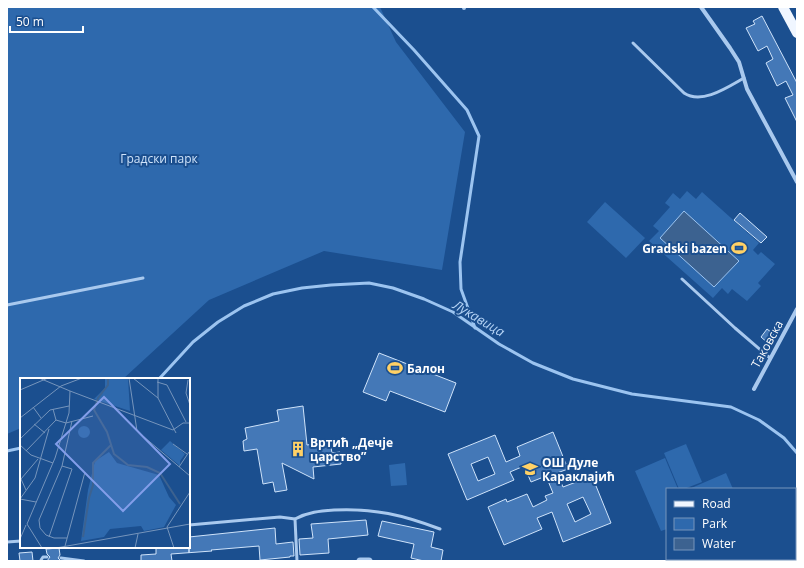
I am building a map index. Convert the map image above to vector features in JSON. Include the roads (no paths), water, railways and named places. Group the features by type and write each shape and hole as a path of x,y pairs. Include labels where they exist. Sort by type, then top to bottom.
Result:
{"main road":[{"path":"783,7 797,33"}],"street":[{"path":"701,7 739,62 748,88 797,182"},
{"name":"Таковска","path":"754,389 797,310"},
{"path":"360,561 369,561"}],"lane":[{"path":"633,43 684,93 691,96 699,97 710,95 744,78"},
{"path":"7,305 144,278"},
{"path":"682,279 770,358"},
{"path":"190,525 276,517 295,519 308,513 365,509 398,514 440,529"},
{"path":"295,519 297,561"},
{"path":"7,542 20,541"},
{"path":"41,560 43,557 47,557"},
{"path":"61,558 84,561"}],"water":[{"path":"684,211 739,261 714,287 660,238"}],"waterway":[{"path":"373,7 414,50 467,110 479,136 460,262 461,289 475,328"},
{"name":"Лукавица","path":"160,378 193,342 218,322 244,306 273,294 302,288 369,283 393,288 424,299 453,312 499,344 533,363 573,379 632,394 731,407 759,420 784,438 797,453"},
{"name":"Лукавица","path":"7,451 20,448"}],"place":[{"name":"Gradski bazen","path":"739,248"},
{"name":"Балон","path":"395,368"},
{"name":"Вртић „Дечје царство”","path":"298,449"},
{"name":"ОШ Дуле Караклајић","path":"530,469"}],"park label":[{"name":"Градски парк","path":"159,158"}]}
